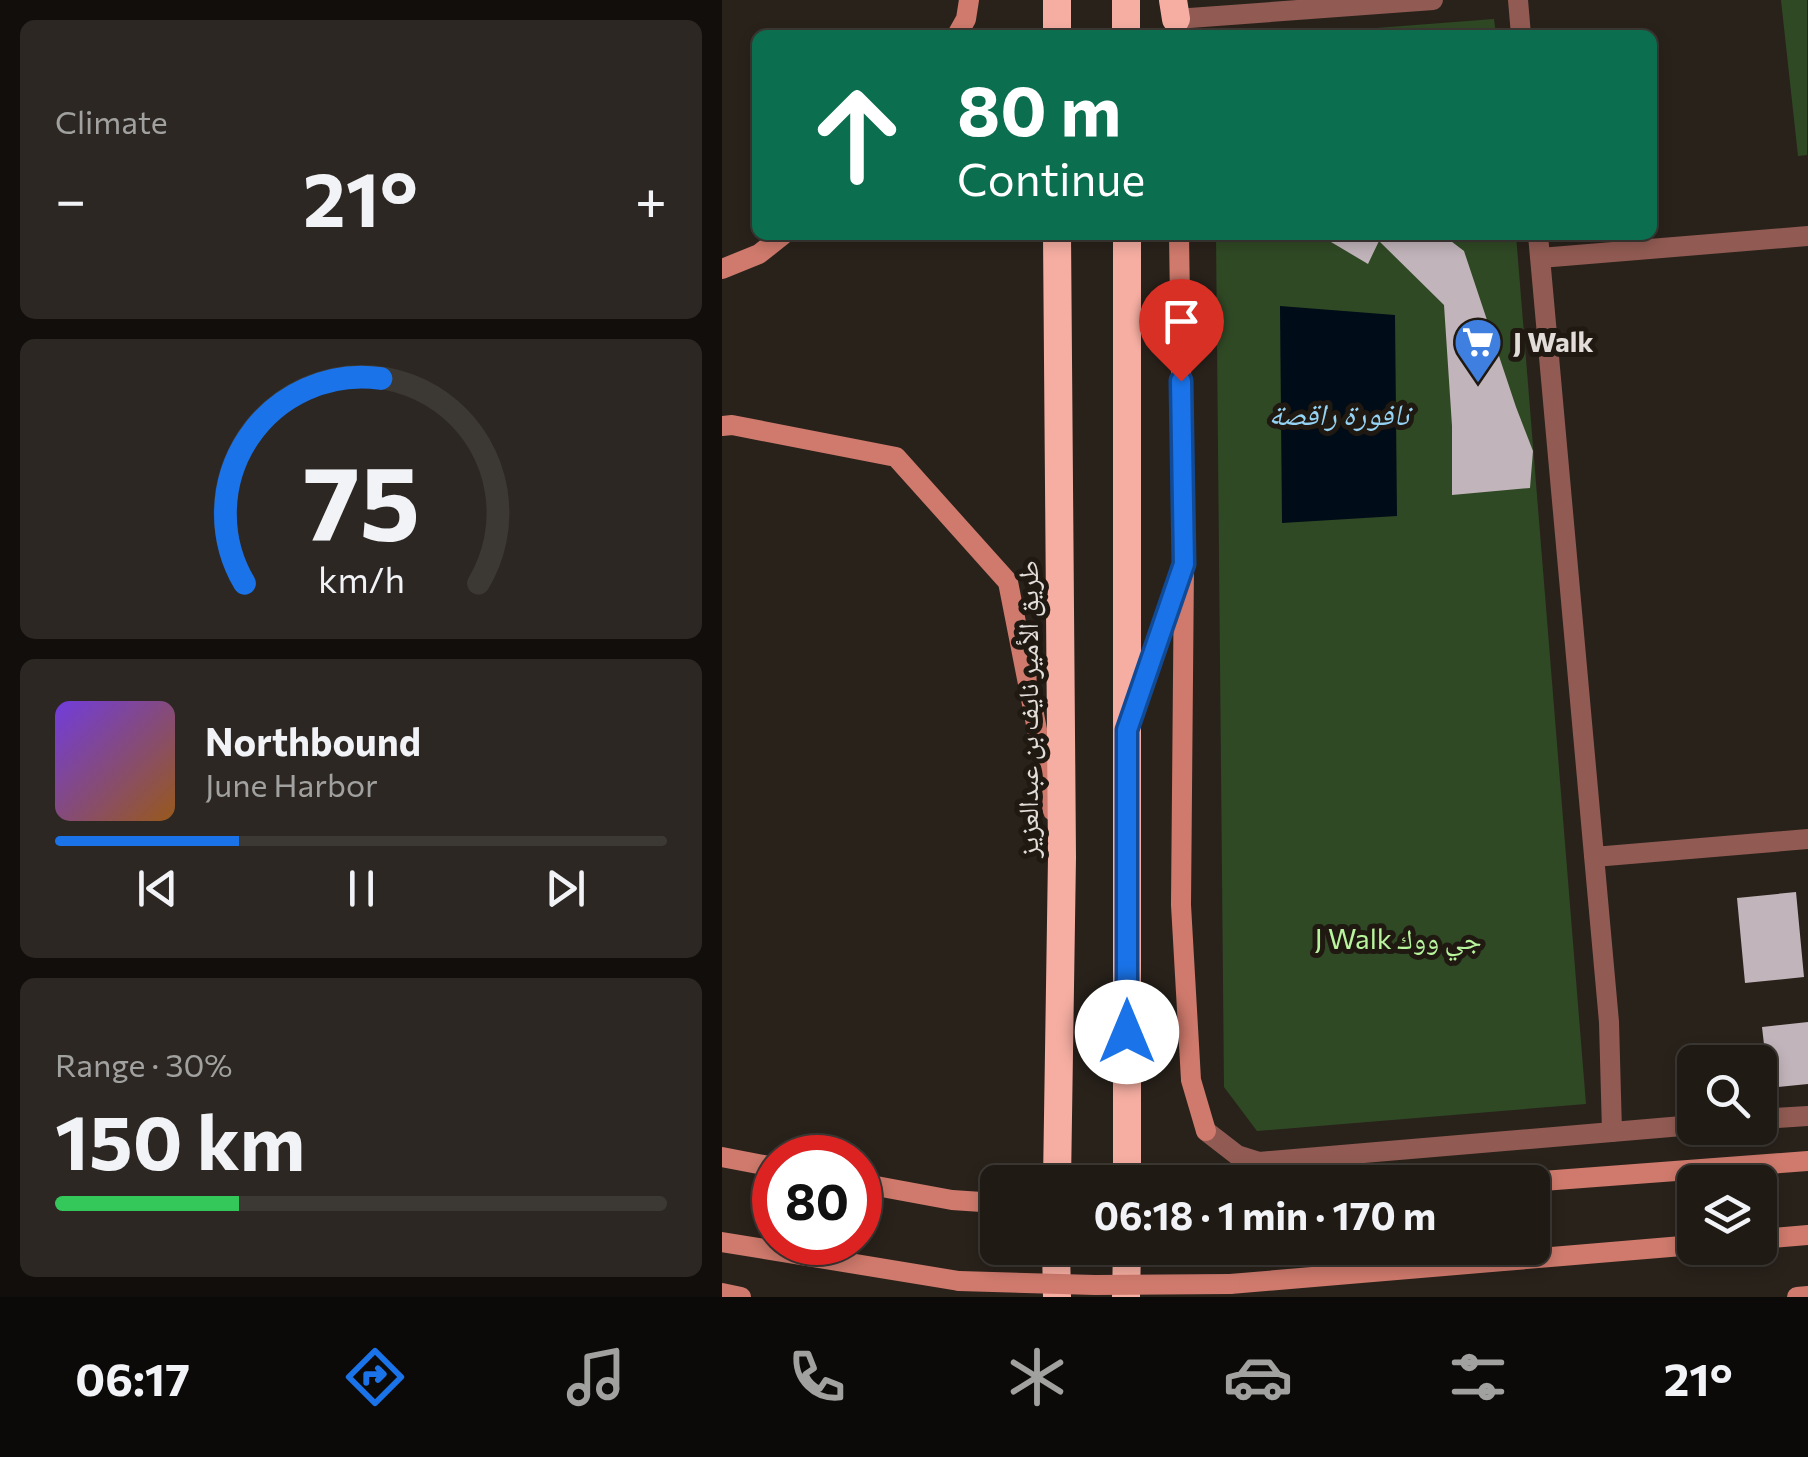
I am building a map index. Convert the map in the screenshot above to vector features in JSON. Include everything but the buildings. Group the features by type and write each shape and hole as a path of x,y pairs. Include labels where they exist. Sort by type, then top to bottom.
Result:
{"highway":[{"path":"1057,0 1057,30"},
{"path":"1126,0 1126,30"},
{"name":"طريق الأمير نايف بن عبدالعزيز","path":"1057,1165 1062,858 1058,240"},
{"path":"1126,240 1127,1165"},
{"path":"1056,1265 1056,1297"},
{"path":"1126,1297 1127,1265"}],"main road":[{"path":"960,30 970,0"},
{"path":"722,270 760,254 777,240"},
{"path":"1179,240 1184,564 1181,905 1191,1080 1206,1131"},
{"path":"722,426 896,457 1008,582 1062,858"},
{"path":"1127,730 1184,564"},
{"path":"722,1157 752,1162"},
{"path":"1550,1180 1808,1161"},
{"path":"882,1187 980,1201"},
{"path":"1777,1238 1808,1235"},
{"path":"722,1242 959,1281 1095,1285 1230,1284 1677,1246"},
{"path":"722,1293 741,1297"},
{"path":"1797,1297 1808,1296"}],"street":[{"path":"1176,13 1433,0"},
{"path":"1518,0 1521,30"},
{"path":"1540,258 1808,236"},
{"path":"1538,240 1609,1022 1612,1132"},
{"path":"1594,857 1808,839"},
{"path":"1777,1119 1808,1116"},
{"path":"1206,1131 1237,1155 1259,1162 1677,1126"}],"green space":[{"path":"1781,0 1807,0 1807,155 1798,156"},
{"path":"1494,19 1495,30 1350,30"},
{"name":"J Walk جي ووك","path":"1216,240 1516,240 1586,1104 1257,1131 1224,1087"}],"water":[{"name":"نافورة راقصة","path":"1280,306 1395,315 1397,516 1282,523"}],"place":[{"name":"J Walk","path":"1478,384"}],"route":[{"path":"1127,1032 1127,730 1184,564 1181,381"}]}
